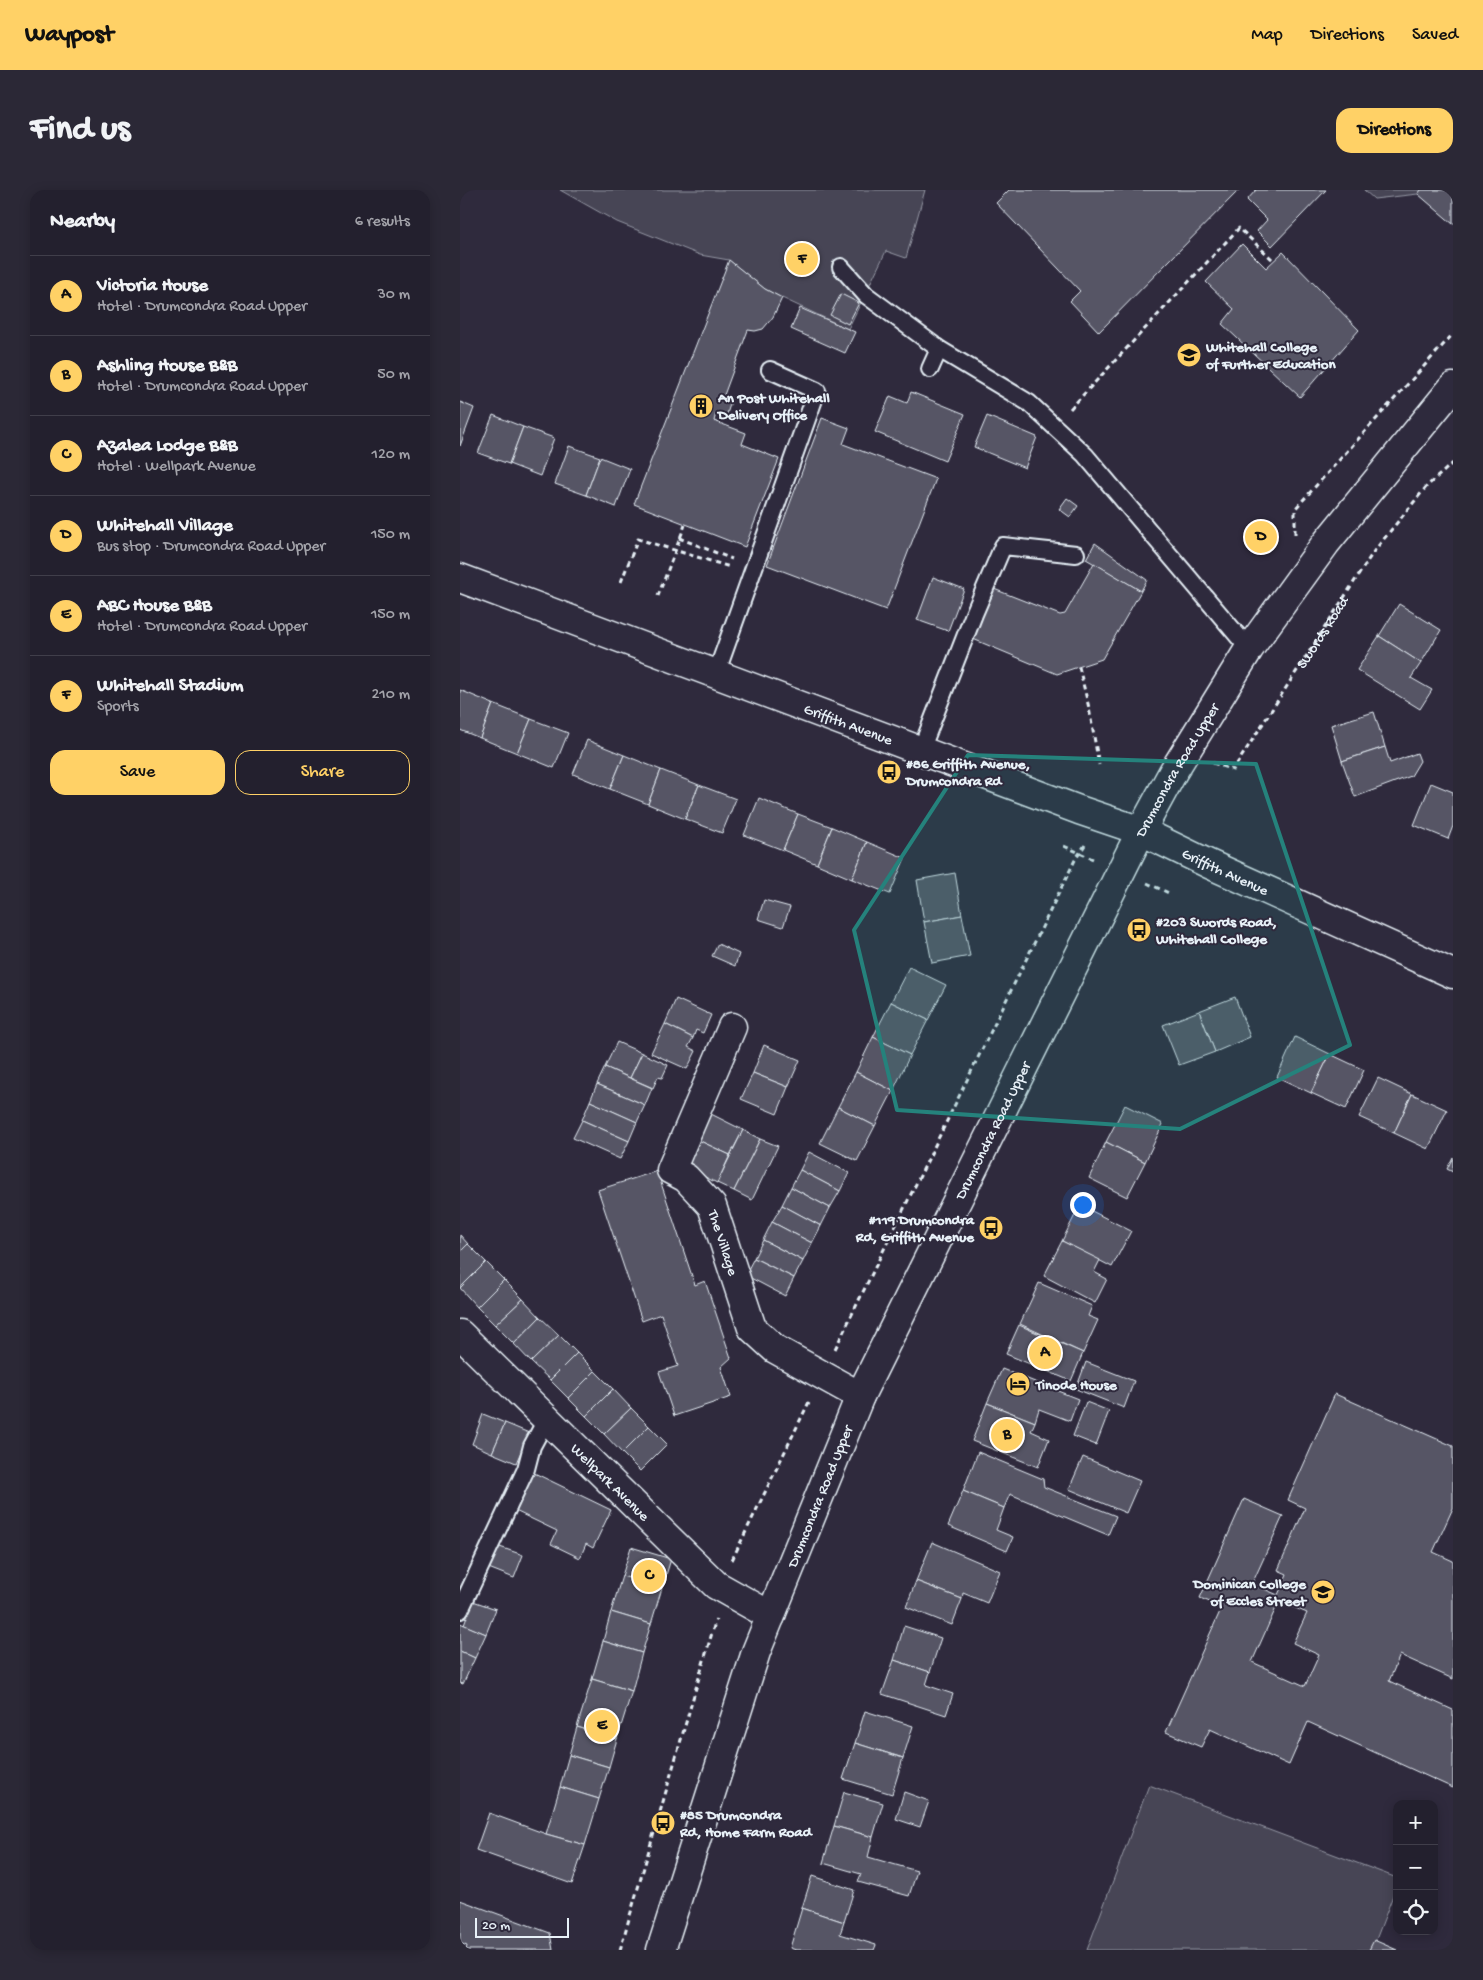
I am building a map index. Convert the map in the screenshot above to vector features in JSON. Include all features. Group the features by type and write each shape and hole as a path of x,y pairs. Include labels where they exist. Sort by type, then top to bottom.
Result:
{"main road":[{"name":"Drumcondra Road Upper","path":"661,1950 756,1652 860,1396 1140,831 1184,753 1249,649 1326,542 1450,397"},
{"name":"Griffith Avenue","path":"460,578 1079,810 1140,831 1453,974"},
{"name":"The Village","path":"732,1028 671,1170 686,1178 712,1206 752,1328 775,1349 860,1396"},
{"name":"Wellpark Avenue","path":"460,1334 716,1585 771,1616"}],"lane":[{"path":"841,267 866,294 939,348 1029,402 1055,426 1085,455 1249,649"},
{"path":"930,369 939,348"},
{"path":"716,674 817,391 770,370"},
{"path":"921,750 974,614 1003,546 1076,554"},
{"path":"460,1610 526,1469 532,1446 546,1420"}],"path":[{"path":"1055,426 1239,228 1272,260"},
{"path":"1295,536 1295,509 1453,334"},
{"name":"Swords Road","path":"1184,753 1233,770 1374,551 1427,486 1453,463"},
{"path":"658,596 685,525"},
{"path":"621,582 638,539 730,567 732,560 679,538"},
{"path":"1079,667 1089,708 1099,765"}],"highlighted area":[{"path":"968,755 1256,764 1350,1045 1180,1129 897,1110 854,930"}],"shaded area":[{"path":"560,190 925,190 906,258 886,251 848,329 765,289 729,260 700,255 617,222"},
{"path":"1364,190 1453,190 1374,199"},
{"path":"1149,1785 1393,1876 1393,1895 1372,1950 1087,1950"}],"building":[{"path":"1009,190 1239,190 1099,332 1070,301 1080,291 996,203"},
{"path":"1256,190 1326,190 1272,246 1257,231 1267,220 1247,200"},
{"path":"1421,190 1453,190 1453,224 1418,194"},
{"path":"1242,244 1266,268 1283,252 1359,330 1300,397 1222,324 1234,309 1206,282"},
{"name":"An Post Whitehall Delivery Office","path":"729,260 765,289 782,298 773,317 763,329 748,330 724,395 732,398 726,417 716,413 714,421 746,433 742,444 779,459 745,547 634,504"},
{"path":"841,294 859,303 848,324 830,315"},
{"path":"800,308 855,332 845,353 791,329"},
{"path":"911,392 965,414 945,461 875,432 890,396 907,403"},
{"path":"460,402 474,408 460,446"},
{"path":"493,415 523,427 509,464 478,453"},
{"path":"987,416 1037,437 1025,468 974,447"},
{"path":"822,418 849,428 843,444 936,479 886,610 767,565"},
{"path":"523,427 554,438 540,476 509,464"},
{"path":"569,446 600,457 586,495 555,484"},
{"path":"600,457 630,469 616,507 586,495"},
{"path":"1067,498 1078,506 1070,517 1059,509"},
{"path":"1095,543 1147,580 1141,591 1086,559"},
{"path":"1094,563 1141,591 1102,659 1057,674 973,639 994,589 1060,615 1065,614"},
{"path":"933,577 964,589 948,631 917,620"},
{"path":"1399,604 1441,630 1421,663 1379,636"},
{"path":"1379,636 1421,663 1411,678 1432,690 1420,709 1357,670"},
{"path":"460,690 493,704 480,738 460,730"},
{"path":"493,704 531,719 517,753 480,738"},
{"path":"1374,712 1385,747 1342,761 1331,725"},
{"path":"531,719 568,733 554,768 517,753"},
{"path":"587,740 624,755 610,789 573,774"},
{"path":"1385,747 1390,763 1417,753 1420,761 1411,776 1355,797 1342,761"},
{"path":"624,755 661,770 648,804 610,789"},
{"path":"661,770 699,785 685,819 648,804"},
{"path":"1431,783 1453,792 1453,826 1448,839 1414,825"},
{"path":"699,785 736,799 722,833 685,819"},
{"path":"759,798 798,814 783,850 744,835"},
{"path":"798,814 832,827 817,864 783,850"},
{"path":"832,827 867,842 852,879 817,864"},
{"path":"867,842 905,858 890,894 852,879"},
{"path":"955,873 962,915 924,922 917,880"},
{"path":"764,900 790,907 783,927 758,919"},
{"path":"962,915 970,956 932,963 924,922"},
{"path":"718,944 739,954 735,966 712,956"},
{"path":"909,967 946,985 928,1020 891,1002"},
{"path":"1235,997 1250,1037 1215,1052 1199,1011"},
{"path":"676,999 711,1015 703,1033 696,1030 693,1038 665,1024"},
{"path":"891,1002 928,1020 910,1055 873,1037"},
{"path":"1199,1011 1215,1052 1179,1065 1163,1025"},
{"path":"665,1024 693,1038 688,1047 696,1051 687,1069 651,1053"},
{"path":"873,1037 910,1055 893,1091 856,1072"},
{"path":"1295,1037 1330,1054 1311,1093 1277,1077"},
{"path":"617,1042 642,1053 630,1078 605,1067"},
{"path":"764,1045 800,1060 788,1087 753,1073"},
{"path":"642,1053 668,1065 662,1078 658,1077 653,1088 630,1078"},
{"path":"1330,1054 1364,1070 1346,1109 1311,1093"},
{"path":"605,1067 652,1088 645,1105 597,1084"},
{"path":"856,1072 893,1091 875,1126 838,1107"},
{"path":"753,1073 788,1087 777,1114 741,1099"},
{"path":"1378,1078 1412,1094 1394,1133 1359,1117"},
{"path":"597,1084 645,1105 637,1122 590,1101"},
{"path":"1412,1094 1447,1110 1428,1149 1394,1133"},
{"path":"590,1101 637,1122 629,1141 582,1120"},
{"path":"1125,1105 1163,1124 1145,1162 1106,1142"},
{"path":"838,1107 875,1126 857,1161 820,1143"},
{"path":"711,1114 743,1130 730,1155 698,1140"},
{"path":"582,1120 629,1141 620,1159 573,1138"},
{"path":"743,1130 760,1139 734,1191 717,1183"},
{"path":"760,1139 778,1146 752,1200 734,1191"},
{"path":"698,1140 730,1155 717,1183 685,1167"},
{"path":"1106,1142 1145,1162 1127,1197 1089,1178"},
{"path":"809,1152 849,1173 840,1191 800,1170"},
{"path":"1453,1157 1453,1172 1447,1169"},
{"path":"800,1170 840,1191 830,1208 791,1187"},
{"path":"657,1171 695,1285 705,1281 731,1358 721,1367 731,1397 674,1416 659,1372 678,1366 661,1314 642,1321 598,1190"},
{"path":"791,1187 830,1208 821,1226 782,1205"},
{"path":"782,1205 821,1226 812,1243 772,1222"},
{"path":"1080,1205 1131,1231 1112,1267 1062,1241"},
{"path":"772,1222 812,1243 803,1261 763,1240"},
{"path":"460,1235 468,1244 460,1252"},
{"path":"763,1240 803,1261 794,1278 754,1258"},
{"path":"1062,1241 1100,1260 1094,1272 1107,1279 1095,1303 1044,1276"},
{"path":"468,1244 486,1262 460,1288 460,1252"},
{"path":"754,1258 794,1278 785,1296 745,1275"},
{"path":"486,1262 504,1280 477,1307 460,1288"},
{"path":"504,1280 523,1299 495,1325 477,1307"},
{"path":"1039,1283 1092,1306 1088,1316 1098,1320 1083,1353 1020,1324"},
{"path":"523,1299 540,1317 514,1344 495,1325"},
{"path":"540,1317 559,1335 531,1362 514,1344"},
{"path":"1019,1325 1083,1353 1071,1381 1006,1354"},
{"path":"559,1335 577,1353 550,1380 531,1362"},
{"path":"577,1353 595,1371 568,1398 550,1380"},
{"path":"1086,1362 1134,1381 1124,1408 1076,1389"},
{"name":"Tinode House","path":"1002,1369 1078,1399 1070,1421 1039,1409 1035,1422 987,1403"},
{"path":"595,1371 613,1389 586,1416 568,1398"},
{"path":"613,1389 631,1408 604,1434 586,1416"},
{"path":"1335,1394 1453,1446 1453,1508 1433,1552 1453,1561 1453,1679 1400,1655 1389,1681 1453,1710 1453,1788 1308,1722 1289,1765 1210,1729 1201,1747 1166,1732 1222,1607 1200,1598 1244,1499 1283,1516 1252,1584 1278,1595 1287,1574 1278,1570 1305,1508 1288,1500","holes":["1279,1601 1307,1613 1293,1643 1319,1655 1305,1686 1252,1662"]},
{"path":"1086,1402 1109,1411 1096,1445 1073,1436"},
{"path":"987,1403 1035,1422 1031,1431 1049,1439 1038,1467 972,1441"},
{"path":"631,1408 649,1426 622,1453 604,1434"},
{"path":"483,1414 505,1423 492,1453 472,1444"},
{"path":"505,1423 529,1433 516,1463 492,1453"},
{"path":"649,1426 667,1444 640,1471 622,1453"},
{"path":"978,1452 1043,1479 1044,1487 1116,1516 1108,1535 1010,1494 1004,1508 963,1491"},
{"path":"1083,1457 1140,1481 1126,1513 1069,1489"},
{"path":"526,1469 611,1510 593,1548 586,1544 580,1558 551,1544 557,1531 507,1507"},
{"path":"963,1491 1004,1508 996,1530 1013,1537 1007,1551 948,1526"},
{"path":"932,1542 1000,1571 987,1603 963,1593 962,1599 916,1581"},
{"path":"494,1545 523,1555 514,1578 486,1567"},
{"path":"631,1547 671,1559 662,1588 622,1576"},
{"path":"622,1576 662,1588 651,1624 611,1612"},
{"path":"916,1581 962,1599 952,1625 906,1607"},
{"path":"473,1601 496,1609 486,1634 464,1625"},
{"path":"611,1612 651,1624 642,1653 603,1641"},
{"path":"460,1623 486,1634 475,1658 460,1651"},
{"path":"904,1626 941,1638 930,1672 894,1660"},
{"path":"603,1641 642,1653 632,1691 592,1679"},
{"path":"460,1651 475,1658 463,1684 460,1683"},
{"path":"894,1660 930,1672 926,1685 953,1694 946,1715 882,1694"},
{"path":"592,1679 632,1691 617,1739 577,1727"},
{"path":"865,1711 913,1726 903,1758 855,1743"},
{"path":"577,1727 617,1739 609,1767 569,1755"},
{"path":"855,1743 903,1758 892,1794 843,1779"},
{"path":"569,1755 609,1767 599,1799 560,1787"},
{"path":"560,1787 599,1799 585,1845 546,1834"},
{"path":"844,1792 883,1803 873,1837 834,1826"},
{"path":"904,1792 929,1801 920,1827 896,1819"},
{"path":"489,1813 546,1834 585,1845 572,1884 476,1850"},
{"path":"834,1826 873,1837 868,1857 917,1871 909,1896 858,1882 861,1874 823,1863"},
{"path":"812,1876 854,1890 844,1922 802,1908"},
{"path":"460,1900 550,1933 553,1950 466,1950 467,1946 460,1943"},
{"path":"802,1908 844,1922 840,1934 876,1945 874,1950 796,1950 790,1948"},
{"path":"1374,1940 1397,1950 1369,1950"}],"place":[{"name":"Whitehall Stadium","path":"802,259"},
{"name":"Whitehall College of Further Education","path":"1189,355"},
{"name":"An Post Whitehall Delivery Office","path":"701,406"},
{"name":"Whitehall Village","path":"1261,537"},
{"name":"#86 Griffith Avenue, Drumcondra Rd","path":"889,772"},
{"name":"#203 Swords Road, Whitehall College","path":"1139,930"},
{"name":"#119 Drumcondra Rd, Griffith Avenue","path":"991,1228"},
{"name":"Victoria House","path":"1045,1353"},
{"name":"Tinode House","path":"1018,1384"},
{"name":"Ashling House B&B","path":"1007,1435"},
{"name":"Azalea Lodge B&B","path":"649,1576"},
{"name":"Dominican College of Eccles Street","path":"1323,1592"},
{"name":"ABC House B&B","path":"602,1726"},
{"name":"#85 Drumcondra Rd, Home Farm Road","path":"663,1823"}]}
